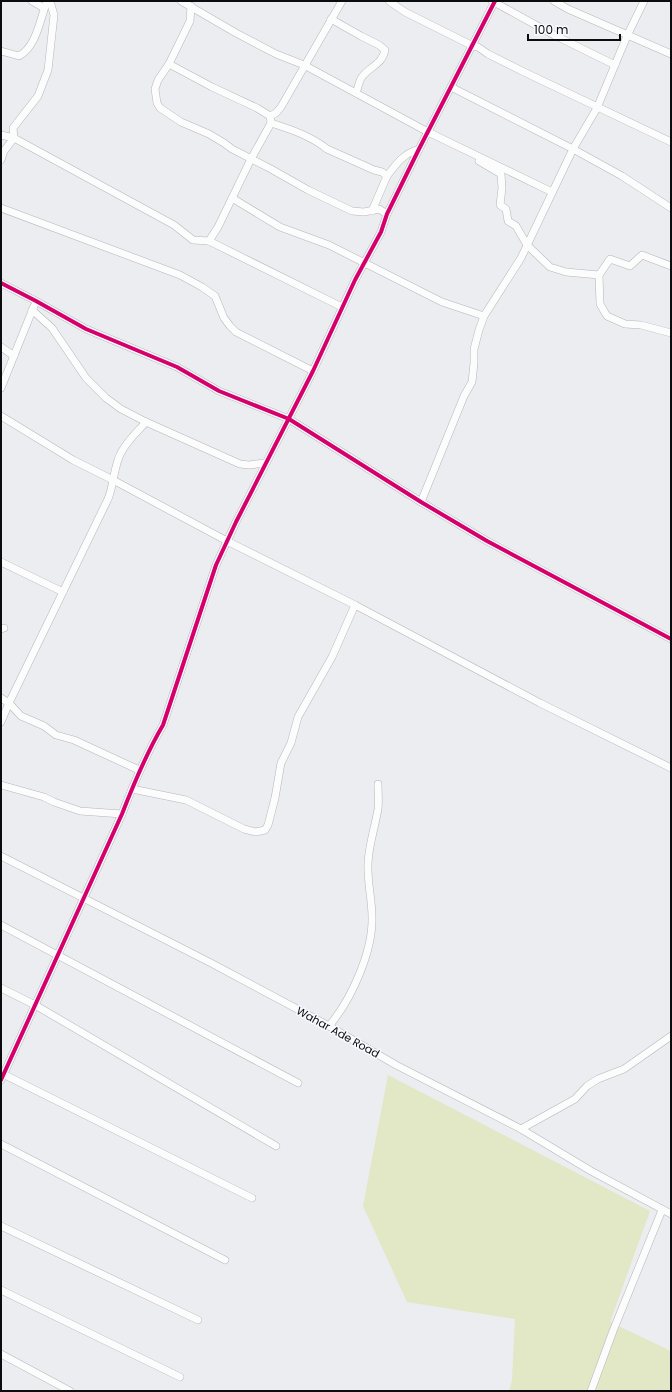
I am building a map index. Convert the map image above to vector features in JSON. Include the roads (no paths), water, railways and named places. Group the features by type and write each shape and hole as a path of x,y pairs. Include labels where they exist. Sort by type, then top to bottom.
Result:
{"street":[{"path":"1,160 4,151 14,138 13,128 38,96 48,70 54,14 47,3 32,1"},
{"path":"181,1 276,54 304,65 428,132 552,192"},
{"path":"209,241 218,227 270,119 281,107 330,19 342,1"},
{"path":"390,1 405,12 473,46 478,47 488,54 597,108 605,110 671,142"},
{"path":"554,1 627,36 671,54"},
{"path":"421,502 464,396 472,382 474,349 484,316 517,265 573,148 597,108 627,36 644,1"},
{"path":"252,1198 2,1076 122,814 149,748 162,725 216,565 265,463 313,371 342,307 381,232 387,214 419,149 473,46 494,2 554,35 615,65"},
{"path":"1,52 19,56 24,53 36,34 47,3"},
{"path":"191,6 190,20 169,64 158,80 155,89 156,103 160,108 181,122 209,134 308,190 352,211 364,212 379,208 387,214"},
{"path":"330,19 379,45 385,50 384,56 381,60 362,78 356,93"},
{"path":"169,64 212,87 257,108 270,119 321,144 327,149 374,170 382,172 386,176"},
{"path":"452,87 573,148 622,176 671,208"},
{"path":"1,135 14,138 174,225 193,240 209,241 342,307"},
{"path":"372,211 386,176 397,162 408,152 419,149"},
{"path":"464,150 471,156 501,174 502,188 500,205 506,209 508,221 516,226 527,245 550,267 566,272 599,275"},
{"path":"232,198 280,226 329,245 442,302 484,316"},
{"path":"1,208 180,275 215,296 224,318 236,332 313,371"},
{"path":"671,266 642,254 630,266 610,259 599,275 600,304 607,316 625,324 641,325 671,333"},
{"path":"1,283 86,329 177,367 219,391 289,419 487,542 671,639"},
{"path":"1,388 36,301"},
{"path":"32,310 52,328 86,378 106,398 121,409 146,422 240,464 249,465 265,463"},
{"path":"1,347 14,356"},
{"path":"1,416 72,460 113,480 227,541 355,605 533,700 671,768"},
{"path":"1,722 9,702 113,488 113,480 121,451 146,422"},
{"path":"1,562 63,592"},
{"path":"132,790 186,800 244,829 256,832 265,830 268,825 275,798 281,763 291,743 298,716 332,657 355,605"},
{"path":"1,698 9,702 20,716 44,726 56,735 74,740 139,770"},
{"path":"329,1026 339,1015 366,957 372,928 368,865 370,845 378,810 378,784"},
{"path":"1,785 44,797 80,811 122,814"},
{"name":"Wahar Ade Road","path":"1,856 329,1026 396,1065 521,1129 591,1171 671,1214"},
{"path":"1,925 298,1083"},
{"path":"1,988 35,1005 276,1146"},
{"path":"521,1129 575,1100 587,1086 598,1079 624,1069 671,1036"},
{"path":"1,1144 225,1260"},
{"path":"591,1391 613,1331 662,1210"},
{"path":"1,1226 198,1320"},
{"path":"1,1290 180,1377"},
{"path":"1,1354 70,1391"}]}
